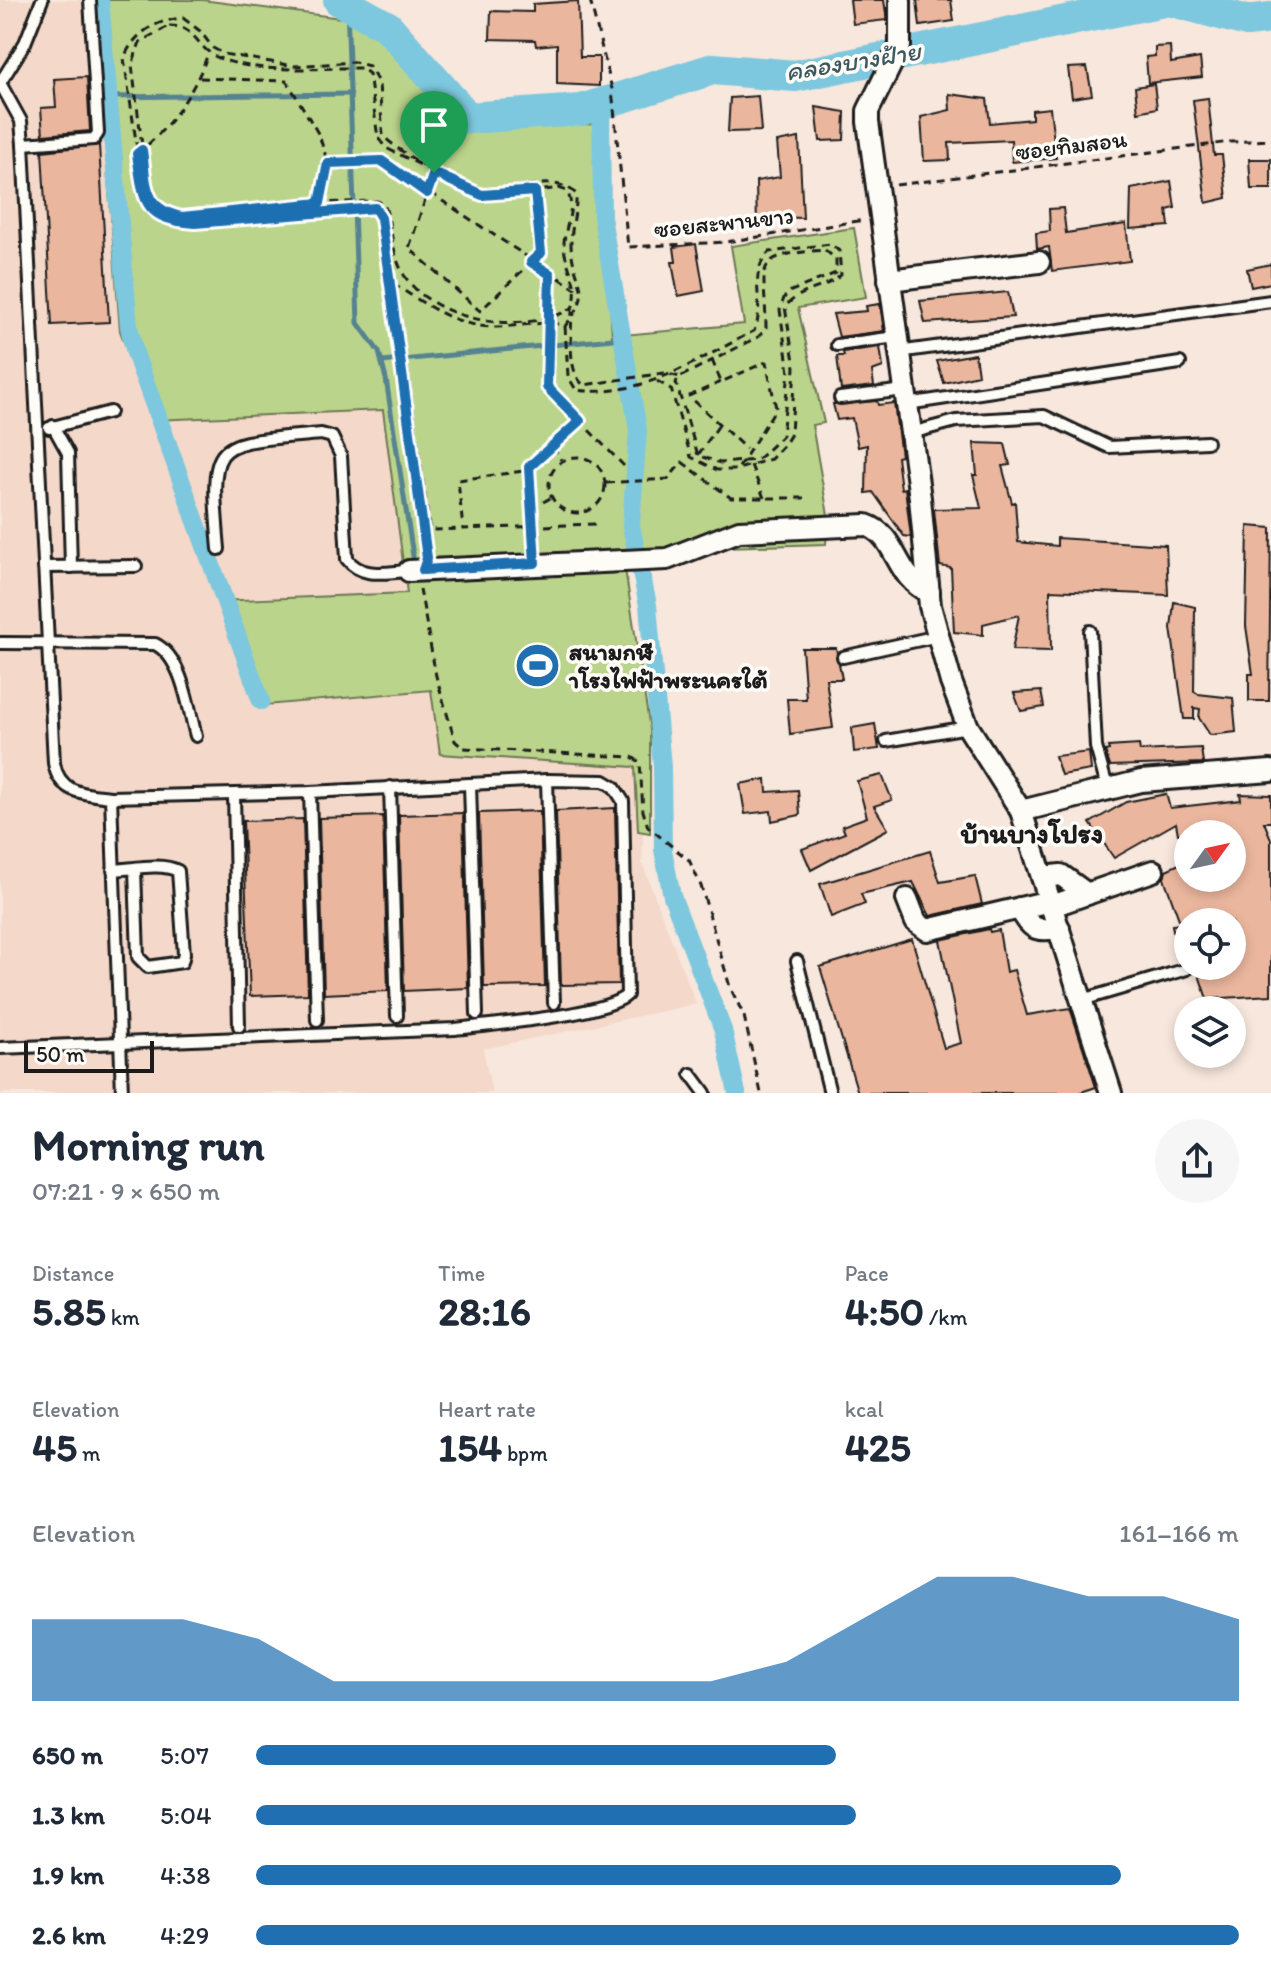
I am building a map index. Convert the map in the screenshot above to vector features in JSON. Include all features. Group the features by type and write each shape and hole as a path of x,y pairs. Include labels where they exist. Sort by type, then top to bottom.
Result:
{"street":[{"path":"900,0 900,46 868,111 929,592 938,636 968,727 1021,811 1111,1093"},
{"path":"889,280 1039,262"},
{"path":"416,570 678,558 739,531 866,525 878,529 914,585 929,592"},
{"path":"1021,811 1107,787 1271,771"},
{"path":"907,899 916,922 927,930 1020,908 1051,904 1153,871"},
{"path":"1042,877 1061,875 1087,894"},
{"path":"1020,908 1031,928 1039,932 1059,928"}],"lane":[{"path":"0,1048 455,1029 511,1023 622,1000 629,988 623,801 614,787 604,781 547,780 234,795 111,797 75,793 55,773 23,144 21,121 0,83 25,43 42,0"},
{"path":"23,144 94,139 98,133 90,0"},
{"path":"837,345 897,345 1271,301"},
{"path":"840,398 906,397 1180,363"},
{"path":"40,431 110,412"},
{"path":"911,433 956,421 1044,416 1109,447 1207,442"},
{"path":"53,426 68,453 71,567"},
{"path":"219,549 213,482 215,465 222,455 245,441 321,434 332,437 341,456 347,559 354,568 365,573 416,570"},
{"path":"44,567 136,566"},
{"path":"1090,631 1096,747 1107,787"},
{"path":"843,657 938,636"},
{"path":"0,643 155,644 165,649 173,662 196,736"},
{"path":"886,741 968,727"},
{"path":"547,780 554,1003"},
{"path":"470,784 477,1014"},
{"path":"390,787 397,1016"},
{"path":"310,792 317,1020"},
{"path":"234,795 239,1026"},
{"path":"111,797 122,1093"},
{"path":"113,870 170,867 178,871 184,954 182,962 177,965 148,967 138,957 135,869"},
{"path":"797,961 830,1093"},
{"path":"1082,1000 1174,973"},
{"path":"691,1074 705,1093"}],"path":[{"name":"ซอยสะพานขาว","path":"590,0 612,89 628,247 795,234 881,217"},
{"path":"680,377 664,373 584,385 575,375 572,308 576,289 564,252 571,199 567,191 559,188 482,195 396,154 378,138 369,74 358,68 294,66 224,54 183,18 150,27 130,42 124,58 130,105 144,197 154,215 167,221 195,223 375,208 381,218 427,558 416,570 436,676 455,741 463,748 632,757 640,762 643,811 648,827 689,860 701,886 730,987 744,1016 761,1093"},
{"path":"565,326 548,322 468,318 449,313 431,303 417,291 398,263 384,204 320,203 182,217 163,213 148,194 142,150 132,65 140,42 156,32 180,26 191,31 209,52 219,58 294,71 355,62 369,66 379,84 383,136 392,144 449,176 485,189 513,190 554,184 569,186 576,194 572,260 584,296 579,310 565,326 568,376 576,390 591,392 657,381 754,331 759,319 755,276 759,263 769,252 831,244 839,251 841,275 833,283 800,292 785,307 795,367 790,407 791,434 771,459 737,469 717,470 691,457 671,389 657,381"},
{"path":"137,154 162,132 194,88 212,46"},
{"path":"200,78 271,78 287,81 319,135 328,163 320,203"},
{"name":"ซอยทิมสอน","path":"877,188 1230,142 1271,140"},
{"path":"328,163 382,161 576,289"},
{"path":"434,173 409,248 480,311 541,253 535,191"},
{"path":"825,250 831,253 837,266 832,277 801,286 784,298 780,310 789,372 783,404 785,424 782,436 767,453 750,464 720,463 698,455 676,383 680,377 758,337 766,329 766,301 761,282 768,261 777,255 793,252 825,250"},
{"path":"550,274 547,387 625,467"},
{"path":"388,281 433,311 458,322 488,327 548,322 572,308"},
{"path":"397,298 430,530 595,524"},
{"path":"712,360 721,382"},
{"path":"737,469 776,408 766,362 689,396 747,449"},
{"path":"463,529 458,480 524,471 580,421"},
{"path":"698,455 719,425"},
{"path":"553,446 562,461"},
{"path":"575,457 599,466 606,483 602,500 588,512 568,512 552,497 549,481 562,461 575,457"},
{"path":"606,483 668,479 682,462 731,498 804,498"},
{"path":"750,464 764,498"},
{"path":"529,467 535,563"},
{"path":"531,509 552,497"}],"shaded area":[{"path":"0,0 94,0 154,420 383,410 407,593 217,601 255,705 432,690 646,767 642,863 696,1004 483,1049 492,1093 0,1093"}],"green space":[{"path":"94,0 202,0 364,21 398,50 434,105 459,126 598,124 612,336 744,324 731,246 854,228 866,297 798,308 824,423 812,425 828,515 826,544 622,550 650,730 650,833 638,831 635,767 440,754 431,690 255,706 217,601 407,593 383,410 154,420 120,331"}],"building":[{"path":"850,0 884,0 887,20 853,24"},
{"path":"917,0 951,0 954,21 920,26"},
{"path":"578,1 580,57 599,57 599,86 557,84 557,44 536,46 535,40 490,39 491,11 533,12 533,4"},
{"path":"1170,46 1171,63 1200,58 1202,77 1148,83 1146,57 1155,56 1155,47"},
{"path":"1087,67 1092,95 1072,98 1068,68"},
{"path":"87,77 90,131 43,135 41,108 56,107 54,79"},
{"path":"1154,84 1157,108 1138,112 1135,87"},
{"path":"949,94 987,99 990,123 1032,119 1032,110 1050,108 1056,158 1012,162 1011,140 949,143 950,160 924,161 921,117 950,110"},
{"path":"758,96 761,131 728,132 730,98"},
{"path":"1208,98 1214,155 1222,155 1227,198 1206,203 1193,100"},
{"path":"816,107 845,112 844,140 820,141"},
{"path":"799,138 803,218 774,217 775,225 757,227 756,181 780,177 777,142"},
{"path":"99,145 109,322 52,325 42,151"},
{"path":"1249,159 1271,159 1271,189 1251,189"},
{"path":"1171,181 1175,208 1167,210 1169,226 1130,229 1131,189"},
{"path":"1063,208 1066,233 1126,224 1130,261 1052,271 1049,247 1037,249 1036,233 1050,231 1049,209"},
{"path":"696,244 704,291 678,296 672,262 676,262 674,247"},
{"path":"1271,264 1271,283 1251,287 1247,269"},
{"path":"1008,292 1013,317 925,323 920,301"},
{"path":"880,304 884,331 839,337 833,314 867,311 866,306"},
{"path":"880,347 883,367 872,371 874,386 841,390 837,356 844,356 843,352"},
{"path":"975,354 978,375 944,383 937,361"},
{"path":"877,401 878,405 894,403 901,456 897,457 901,489 905,488 911,537 904,536 873,492 866,493 867,445 858,447 852,418 837,420 833,404"},
{"path":"974,443 1005,444 1010,465 1002,466 1012,503 1015,502 1018,542 1057,546 1057,538 1166,545 1168,595 1050,590 1051,651 1012,650 1019,615 983,624 983,635 954,632 951,568 940,566 934,509 981,508 973,475 977,475"},
{"path":"1248,526 1271,528 1269,701 1249,701 1249,674 1253,674 1246,626"},
{"path":"1174,602 1195,607 1194,691 1233,698 1236,732 1210,735 1199,718 1200,709 1194,708 1194,719 1184,719 1171,628"},
{"path":"802,648 836,648 842,679 826,679 833,728 790,734 787,699 806,699"},
{"path":"1041,691 1044,707 1021,711 1014,693"},
{"path":"875,724 879,749 854,752 852,728"},
{"path":"1139,745 1140,751 1201,748 1203,763 1110,766 1105,751 1109,750 1108,747"},
{"path":"1089,752 1091,770 1061,775 1055,756"},
{"path":"882,775 892,800 874,806 888,829 811,870 802,849 845,833 842,826 867,817 857,781"},
{"path":"766,779 767,792 798,790 800,815 772,821 771,811 745,814 740,784"},
{"path":"1166,794 1170,808 1241,800 1240,794 1271,795 1271,822 1264,822 1271,839 1271,995 1206,996 1201,980 1246,980 1246,908 1175,908 1164,878 1166,870 1174,866 1174,892 1246,892 1246,820 1174,820 1174,824 1114,858 1090,823 1126,802"},
{"path":"615,808 619,984 561,985 556,811"},
{"path":"540,811 545,986 484,987 479,813"},
{"path":"463,813 468,988 404,991 399,815"},
{"path":"383,816 388,991 324,994 319,818"},
{"path":"303,819 308,994 250,996 243,821"},
{"path":"930,851 940,882 975,876 982,904 930,916 913,882 861,894 865,904 831,917 820,884"},
{"path":"989,929 990,932 999,930 1006,972 1014,970 1027,1015 1070,1008 1096,1087 1078,1093 858,1093 820,967 912,939 944,1048 961,1043 940,940"}],"waterway":[{"path":"100,0 129,327 135,353 261,701"},
{"name":"คลองบางฝ้าย","path":"339,0 388,27 468,118 581,110 713,69 795,76 1169,0 1247,21 1271,18"},
{"path":"347,4 358,323 379,352 386,379 413,556"},
{"path":"109,97 351,94"},
{"path":"601,104 602,217 638,430 631,526 648,605 662,767 663,850 672,896 723,1030 737,1093"},
{"path":"382,362 623,338"}],"place":[{"name":"สนามกฬี าโรงไฟฟ้าพระนครใต้","path":"538,665"}],"district":[{"name":"บ้านบางโปรง","path":"1032,833"}],"route":[{"path":"142,150 148,194 154,206 163,213 182,217 320,203 328,163 382,161 427,193 434,173 482,195 503,196 535,191 541,253 531,262 550,274 547,387 580,421 529,467 535,563 423,570 427,558 381,218 375,208 195,223 167,221 154,215 144,197 137,154 142,150"}]}
